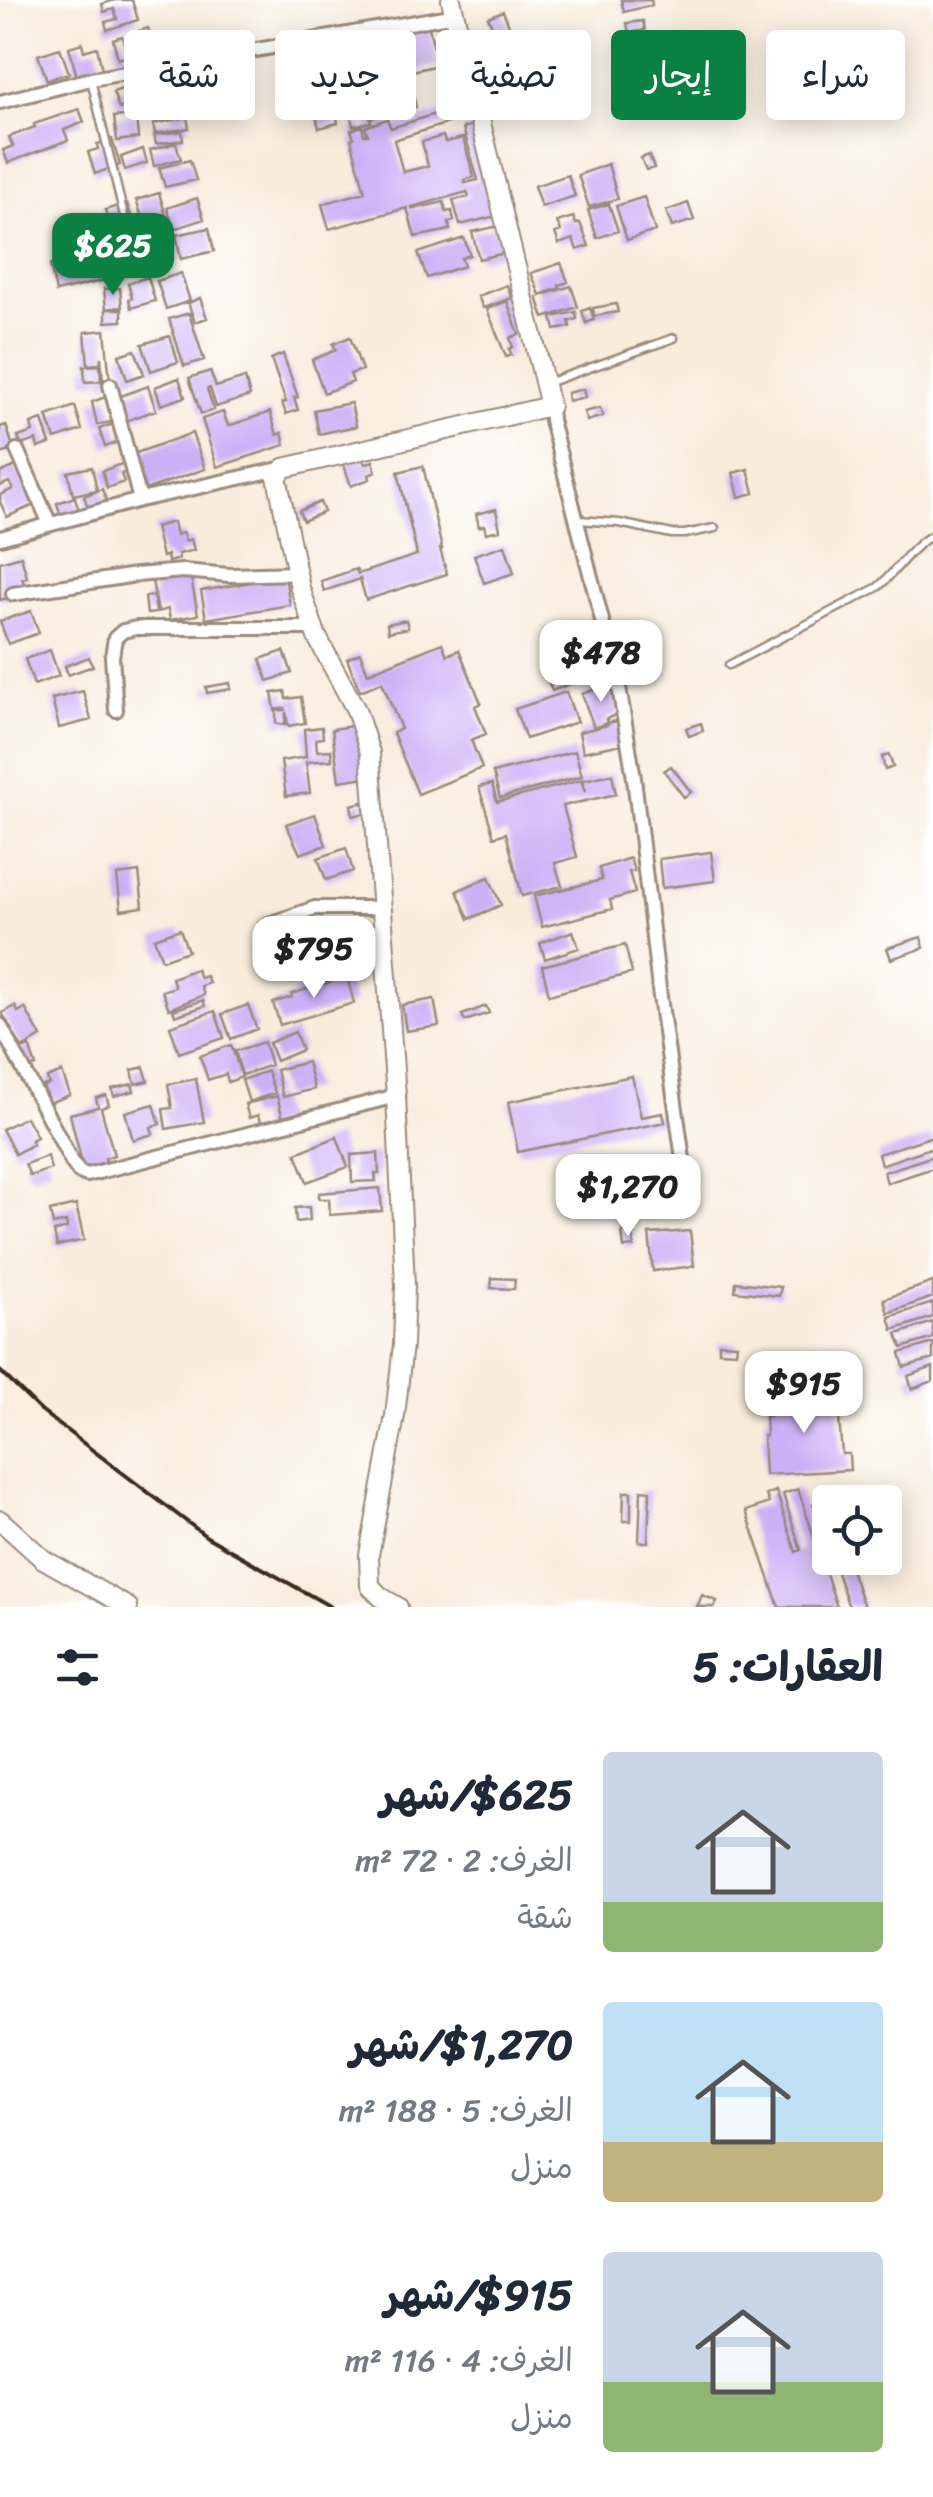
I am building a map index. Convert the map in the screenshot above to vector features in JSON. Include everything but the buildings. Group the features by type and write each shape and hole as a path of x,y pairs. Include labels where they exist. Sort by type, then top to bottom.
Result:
{"street":[{"path":"0,102 91,79 453,7 622,705 689,1201"},
{"path":"110,386 140,500"},
{"path":"0,538 140,500 550,406"},
{"path":"17,450 50,524"},
{"path":"284,468 277,477 297,573 314,628 356,710 370,753 396,1096 405,1284 396,1416 369,1555 370,1586 398,1607"},
{"path":"12,594 183,570 228,575 297,573"},
{"path":"116,710 112,657 114,638 123,631 314,628"},
{"path":"266,925 315,908 382,908"},
{"path":"0,1026 72,1162 86,1175 396,1096"},
{"path":"0,1520 44,1559 128,1607"}],"lane":[{"path":"91,79 128,232"},
{"path":"546,384 674,338"},
{"path":"578,520 619,523 672,534 715,528"},
{"path":"728,666 878,587 915,547 933,534"}],"railway":[{"path":"0,1371 41,1411 207,1537 331,1607"}]}
